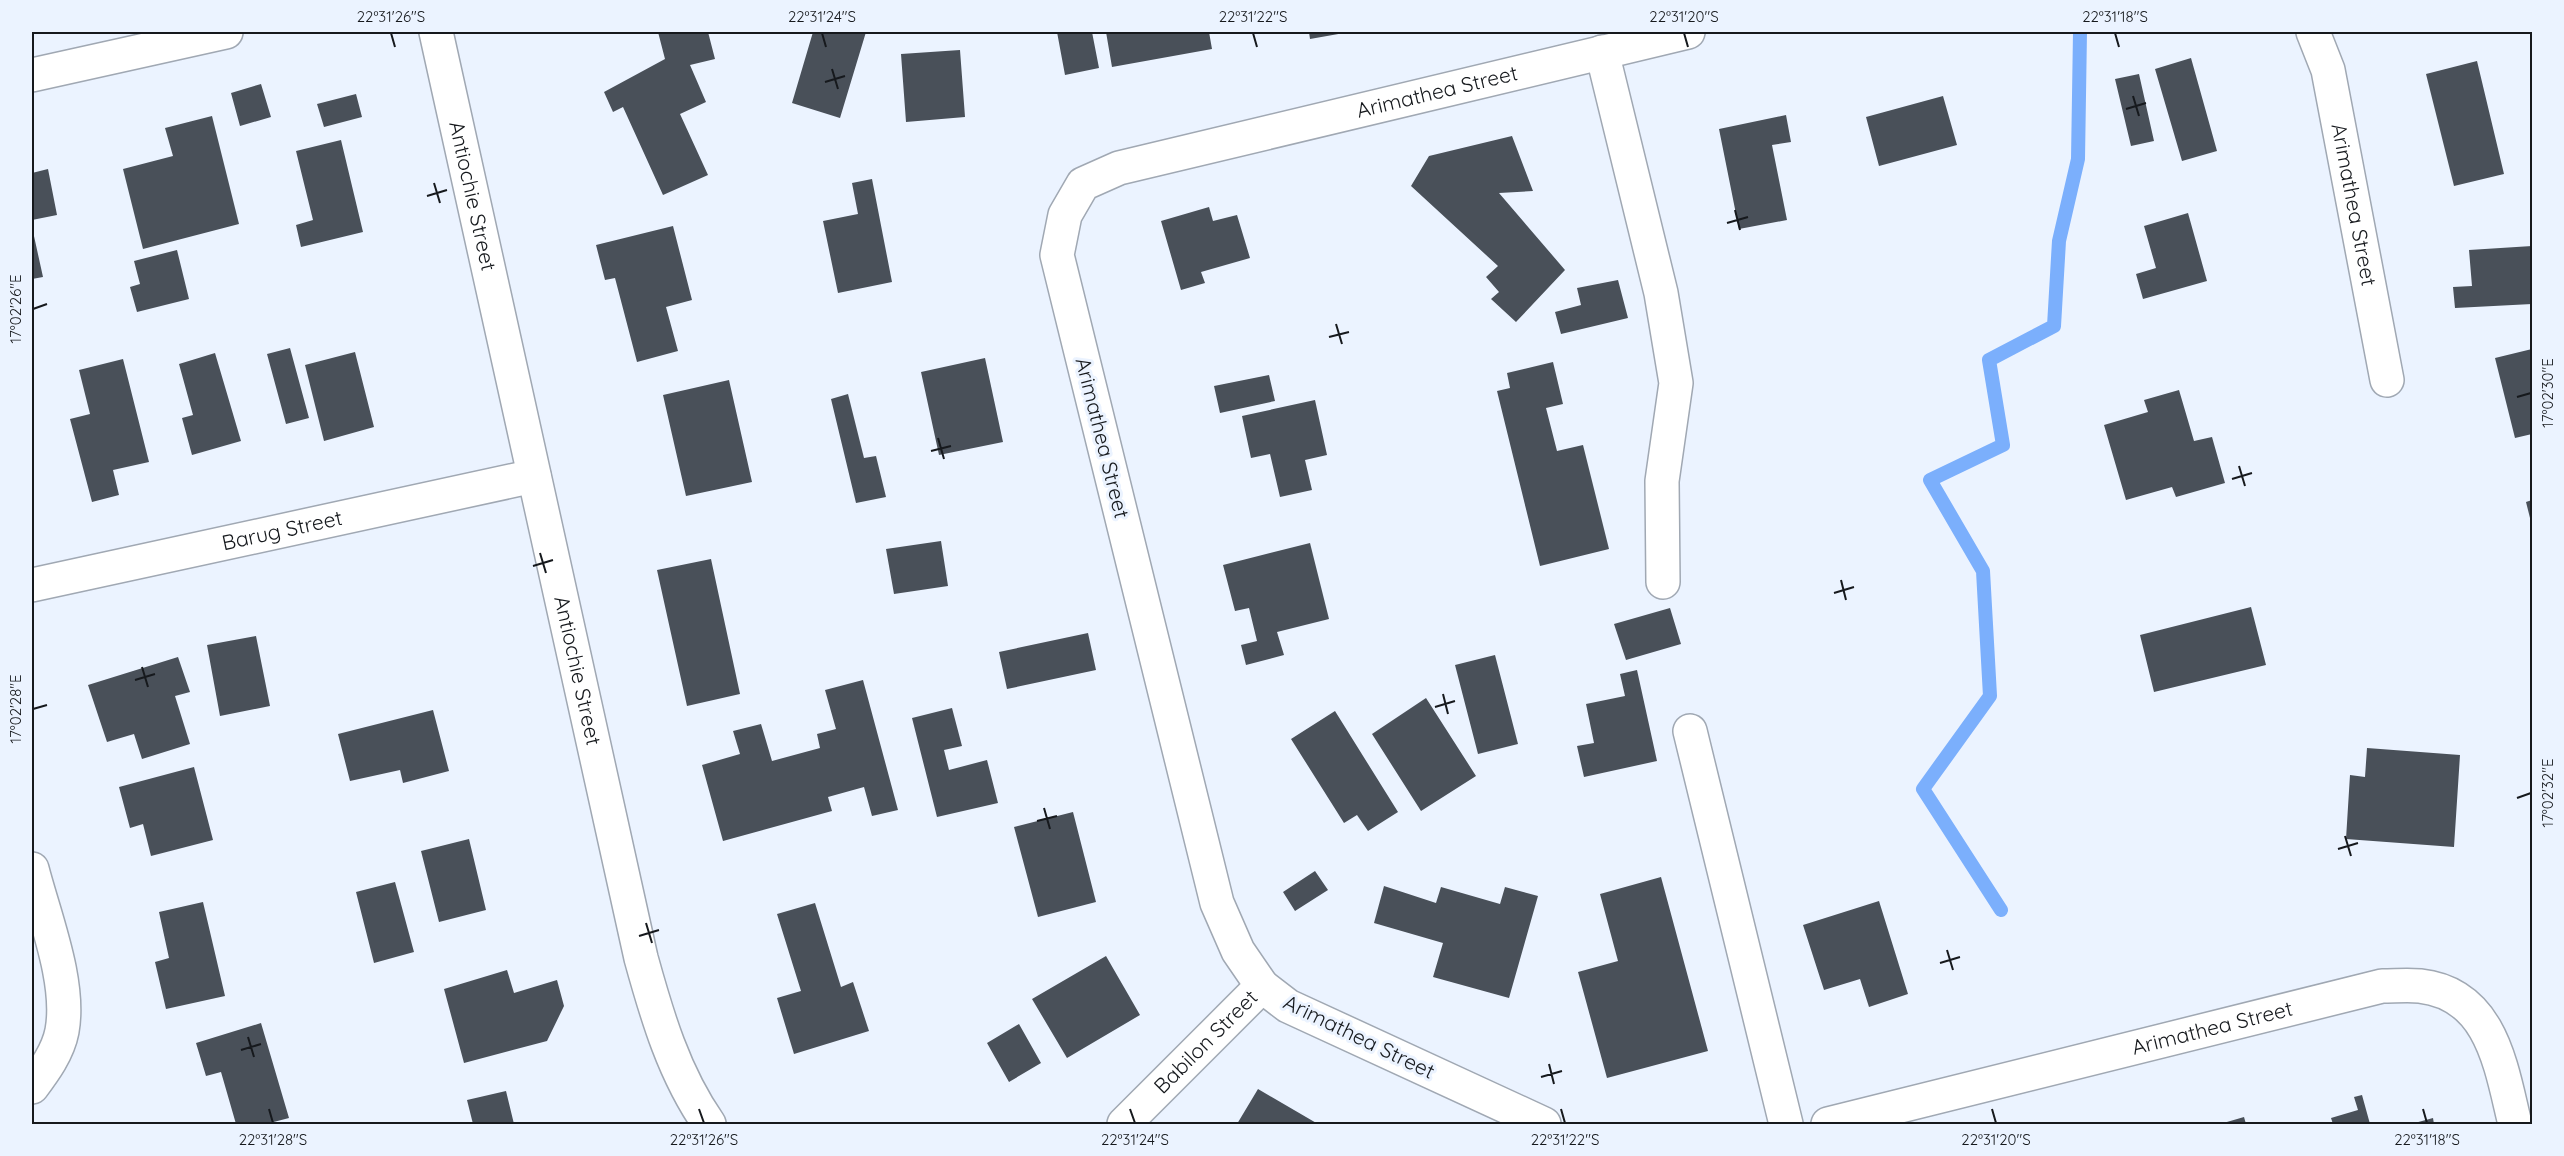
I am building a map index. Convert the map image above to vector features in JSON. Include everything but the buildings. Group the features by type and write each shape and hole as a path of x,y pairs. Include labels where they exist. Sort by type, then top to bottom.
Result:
{"street":[{"path":"32,75 226,32"},
{"name":"Antiochie Street","path":"436,32 641,958 668,1047 687,1088 709,1125"},
{"name":"Arimathea Street","path":"1544,1125 1288,1006 1262,986 1238,951 1217,903 1057,255 1065,215 1083,184 1119,168 1688,32"},
{"name":"Arimathea Street","path":"2313,32 2328,70 2387,381"},
{"path":"1602,52 1661,293 1676,383 1662,481 1663,582"},
{"name":"Barug Street","path":"32,585 534,476"},
{"path":"1689,731 1786,1125"},
{"path":"32,868 62,992 62,1031 49,1065 32,1087"},
{"name":"Babilon Street","path":"1124,1125 1262,986"},
{"name":"Arimathea Street","path":"1828,1125 2382,986 2421,986 2453,997 2479,1017 2493,1043 2514,1125"}],"waterway":[{"path":"2001,910 1923,789 1990,696 1983,571 1930,480 2003,445 1989,360 2054,326 2059,241 2078,159 2080,32"}]}
